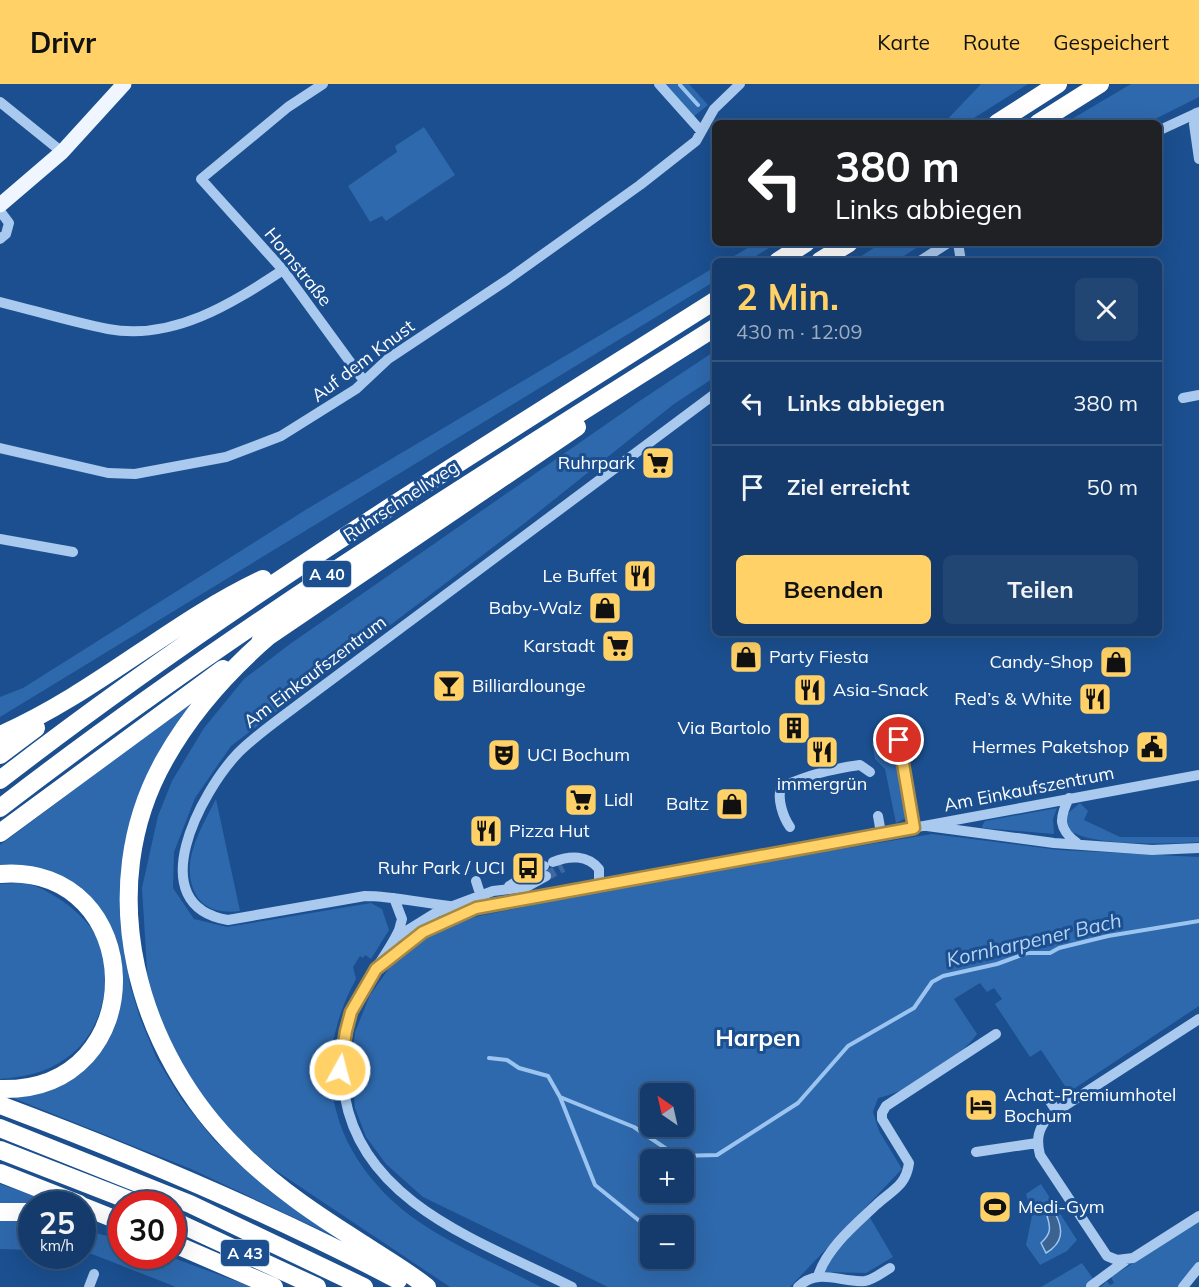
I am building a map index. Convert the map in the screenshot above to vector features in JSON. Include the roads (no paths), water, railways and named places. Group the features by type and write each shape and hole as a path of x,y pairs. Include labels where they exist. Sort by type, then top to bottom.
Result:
{"highway":[{"path":"1002,120 1058,84"},
{"path":"1043,120 1100,84"},
{"path":"783,258 801,246"},
{"path":"825,258 844,246"},
{"name":"Ruhrschnellweg","path":"0,780 159,663 317,554 712,303"},
{"name":"Ruhrschnellweg","path":"0,808 138,705 291,597 712,329"},
{"path":"0,833 270,635 557,442 666,358"},
{"path":"0,735 60,706 240,591 317,554"},
{"path":"270,635 241,661 194,714 154,780 134,848 129,890 130,933 138,978 147,1011 167,1057 186,1089 217,1128 280,1188 427,1287"},
{"path":"0,755 93,686"},
{"path":"0,874 20,874 53,883 69,891 87,906 111,947 116,983 111,1014 105,1028 77,1065 33,1086 0,1089"},
{"path":"0,1105 118,1149 278,1221 413,1287"},
{"name":"A 43","path":"0,1128 190,1204 364,1287"},
{"path":"0,1150 108,1192"},
{"path":"0,1173 46,1191"},
{"path":"0,1212 18,1212"},
{"name":"A 43","path":"186,1226 317,1287"},
{"path":"186,1249 274,1287"}],"main road":[{"path":"0,205 62,152 124,84"}],"street":[{"name":"Hornstraße","path":"323,84 288,107 201,179 283,270 364,381"},
{"path":"659,84 701,131"},
{"name":"Auf dem Knust","path":"0,448 108,473 135,474 226,457 281,436 312,419 364,381 388,359 517,273 640,185 696,141 714,109 740,84"},
{"path":"0,102 62,152"},
{"path":"1162,129 1198,113"},
{"path":"1198,113 1194,124 1199,159"},
{"path":"0,212 9,223 6,234 0,239"},
{"path":"925,258 943,246"},
{"path":"0,302 108,329 154,329 183,323 212,313 283,270"},
{"path":"1183,398 1199,395"},
{"name":"Am Einkaufszentrum","path":"481,908 450,907 365,896 228,920 207,915 191,900 183,887 182,867 188,842 206,799 237,754 250,742 712,396"},
{"path":"0,539 73,552"},
{"path":"899,740 919,827 1152,850 1199,848"},
{"path":"790,827 784,818 781,787 811,774 860,765 870,772"},
{"name":"Am Einkaufszentrum","path":"372,972 414,939 442,922 481,908 1199,775"},
{"path":"1070,798 1060,821 1062,830 1077,843"},
{"path":"878,816 881,833"},
{"path":"404,927 479,895 506,888 580,858 591,860 599,869 599,887"},
{"path":"476,881 481,908"},
{"path":"394,898 404,927 414,939"},
{"name":"Am Einkaufszentrum","path":"404,927 372,972 351,1012 346,1031 340,1070 348,1110 359,1140 378,1168 401,1194 431,1216 572,1287"},
{"path":"1125,1261 1107,1256 1100,1249 1040,1155 1037,1143 1043,1124 1057,1112 1199,1019"},
{"path":"818,1276 823,1262 857,1222 882,1200 897,1191 905,1180 909,1163 882,1119 886,1106 996,1034"},
{"path":"1048,1098 1057,1112"},
{"path":"976,1152 1037,1143"},
{"path":"1091,1286 1125,1261 1199,1216"},
{"path":"1183,1287 1199,1267"},
{"path":"798,1287 807,1278 818,1276 867,1281 890,1268"},
{"path":"89,1287 94,1274"}],"waterway":[{"path":"680,85 698,105"},
{"name":"Kornharpener Bach","path":"560,1097 634,1127 677,1156 717,1155 798,1103 848,1046 914,1008 932,982 943,976 997,964 1027,953 1050,953 1059,948 1108,936 1199,921"},
{"path":"489,1058 507,1060 519,1068 548,1076 560,1097 595,1185 640,1221"}],"tunnel":[{"path":"546,876 563,867"}],"place":[{"name":"Ruhrpark","path":"658,463"},
{"name":"Le Buffet","path":"640,576"},
{"name":"Baby-Walz","path":"605,608"},
{"name":"Karstadt","path":"618,646"},
{"name":"Party Fiesta","path":"746,657"},
{"name":"Candy-Shop","path":"1116,662"},
{"name":"Billiardlounge","path":"449,686"},
{"name":"Asia-Snack","path":"810,690"},
{"name":"Red’s & White","path":"1095,699"},
{"name":"Via Bartolo","path":"794,728"},
{"name":"Hermes Paketshop","path":"1152,747"},
{"name":"immergrün","path":"822,752"},
{"name":"UCI Bochum","path":"504,755"},
{"name":"Lidl","path":"581,800"},
{"name":"Baltz","path":"732,804"},
{"name":"Pizza Hut","path":"486,831"},
{"name":"Ruhr Park / UCI","path":"528,868"},
{"name":"Achat-Premiumhotel Bochum","path":"981,1105"},
{"name":"Medi-Gym","path":"995,1207"}],"district":[{"name":"Harpen","path":"758,1038"}]}
